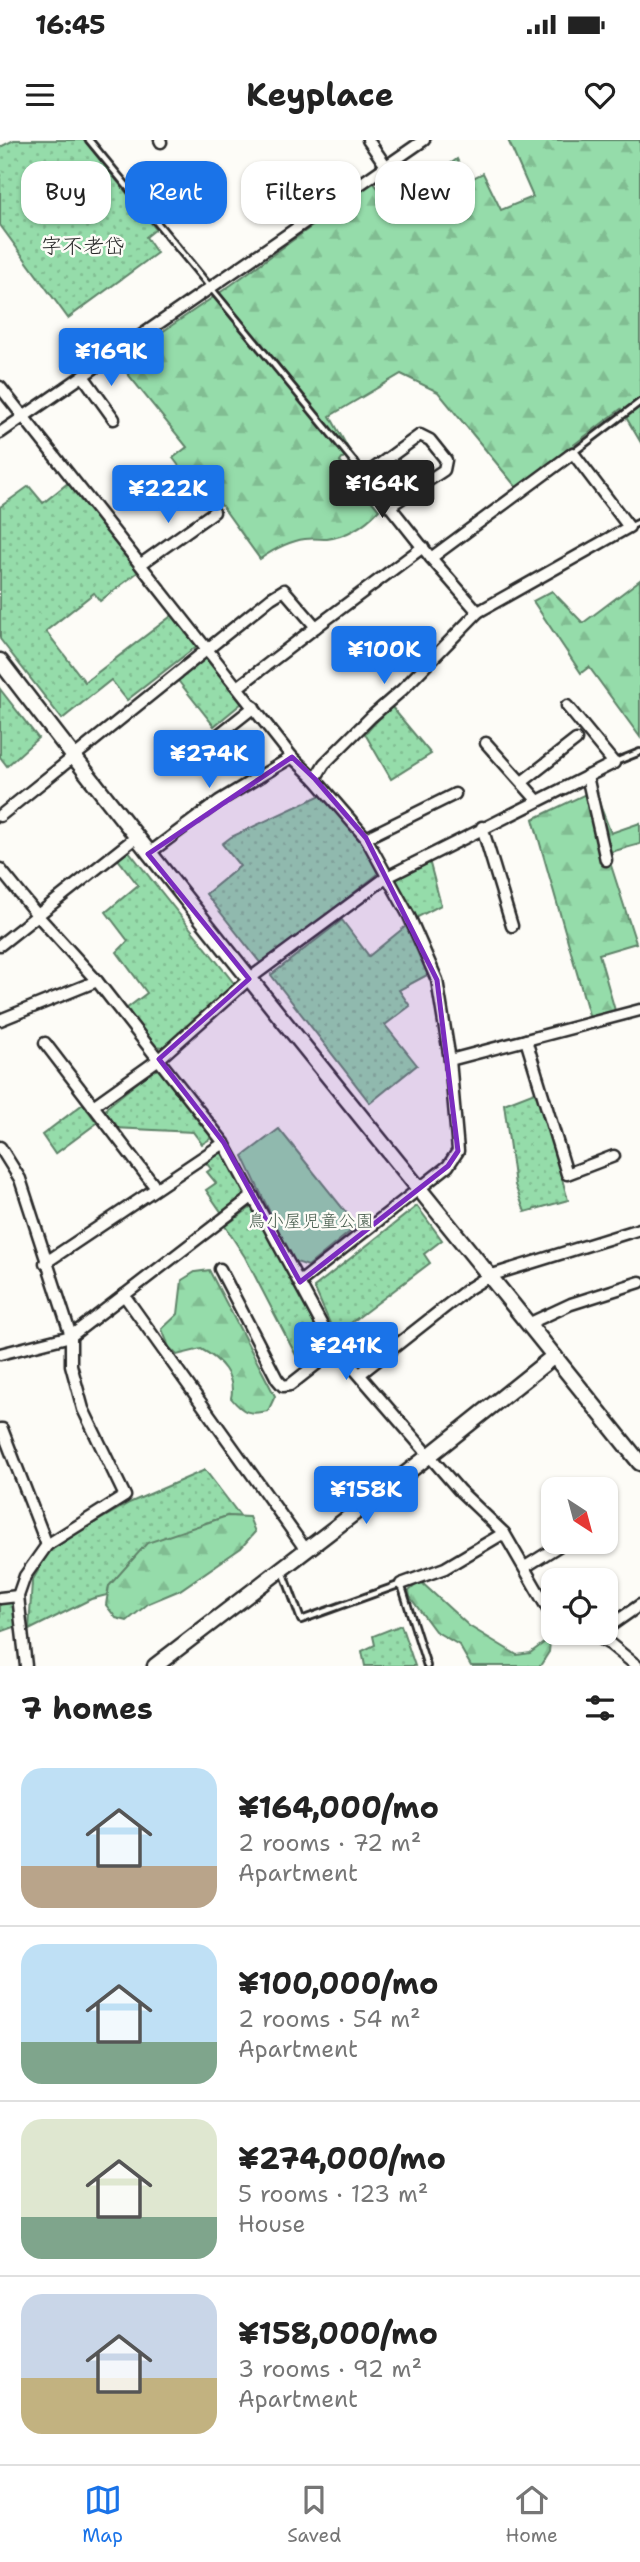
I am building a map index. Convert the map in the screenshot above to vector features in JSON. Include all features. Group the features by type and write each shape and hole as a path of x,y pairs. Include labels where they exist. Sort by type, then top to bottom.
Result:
{"street":[{"path":"368,140 383,161"},
{"path":"393,161 424,140"},
{"path":"0,433 375,174"},
{"path":"83,376 114,419"},
{"path":"0,387 292,757 315,779 366,838 409,916 437,980 450,1060 458,1151 448,1166 300,1282"},
{"path":"390,506 444,470 446,460 430,440 420,435 365,475 423,547 432,558 478,612"},
{"path":"315,779 324,764 402,690 478,612 629,527 573,453 432,558"},
{"path":"141,564 214,512"},
{"path":"238,687 423,547"},
{"path":"0,816 207,648 284,590 316,627"},
{"path":"0,662 135,838 640,1463"},
{"path":"93,1106 159,1059 249,979 387,877 614,763 567,706"},
{"path":"188,759 254,707"},
{"path":"522,782 576,740"},
{"path":"486,743 537,800"},
{"path":"148,854 219,801 292,757"},
{"path":"587,776 606,860"},
{"path":"366,838 456,794"},
{"path":"482,827 512,926"},
{"path":"0,945 135,838"},
{"path":"0,869 97,981 223,1143 331,1342 459,1490 504,1533 541,1596"},
{"path":"0,1020 97,981"},
{"path":"450,1060 640,1010"},
{"path":"526,1040 567,1174 614,1156"},
{"path":"45,1043 156,1188"},
{"path":"45,1263 223,1143"},
{"path":"0,1147 20,1179 45,1263 71,1336 71,1365 83,1409 125,1496 47,1545 25,1576 18,1596 26,1666"},
{"path":"0,1354 71,1336 253,1196"},
{"path":"360,1374 468,1289 489,1276 640,1228"},
{"path":"220,1269 277,1379 284,1386 290,1385 337,1348"},
{"path":"528,1324 571,1304 640,1282"},
{"path":"124,1295 306,1550"},
{"path":"155,1666 554,1356"},
{"path":"0,1429 47,1545"},
{"path":"401,1584 445,1568 504,1533"},
{"path":"525,1567 546,1554"},
{"path":"0,1598 18,1596"},
{"path":"618,1620 640,1605"},
{"path":"610,1645 636,1666"}],"lane":[{"path":"89,140 365,475"},
{"path":"573,453 640,402"},
{"path":"629,527 640,522"},
{"path":"614,763 640,752"},
{"path":"282,1569 301,1620 401,1584 427,1666"}],"highlighted area":[{"path":"292,757 315,779 366,838 437,980 458,1151 448,1166 300,1282 224,1143 159,1059 249,979 148,854"}],"green space":[{"path":"14,140 84,140 101,161 21,161 21,224 111,224 111,173 125,191 125,224 152,224 156,229 146,237 157,253 68,318 0,225 0,147"},
{"path":"508,140 640,140 640,441 621,409 517,488 438,392 401,374 330,416 349,450 340,462 379,510 362,525 335,538 293,542 260,559 209,488 200,494 173,458 187,447 118,362 315,224 361,224 361,191 373,182 375,224 475,224 475,177 483,173 501,210 533,197"},
{"path":"68,483 138,572 100,601 94,593 46,631 85,682 174,614 198,645 127,700 111,680 62,719 0,639 0,507 29,486 43,503"},
{"path":"640,580 640,737 589,667 581,673 533,601 552,591 583,623"},
{"path":"200,658 209,659 242,703 214,726 176,678"},
{"path":"0,689 38,738 7,766 0,757"},
{"path":"391,706 431,754 391,779 365,734"},
{"path":"594,790 611,833 640,823 640,844 607,853 636,943 599,954 618,1021 593,1029 533,819"},
{"path":"321,795 354,830 378,874 262,965 206,894 240,866 222,844 231,837"},
{"path":"128,850 237,987 164,1047 153,1046 126,1009 147,993 117,952 128,941 106,912 138,885 117,858"},
{"path":"429,860 441,905 416,918 395,879"},
{"path":"342,920 369,956 406,926 429,974 399,990 410,1006 385,1025 417,1065 370,1103 271,975"},
{"path":"154,1069 164,1070 210,1132 210,1139 202,1144 193,1132 114,1128 104,1115 107,1107"},
{"path":"537,1091 568,1200 525,1212 515,1185 504,1104"},
{"path":"83,1104 97,1123 55,1154 42,1135"},
{"name":"鳥小屋児童公園","path":"279,1129 357,1226 308,1266 293,1261 243,1156"},
{"path":"222,1150 246,1196 222,1213 206,1190 216,1183 207,1172 211,1169 204,1160"},
{"path":"253,1206 330,1346 303,1369 245,1257 225,1226"},
{"path":"417,1206 442,1240 424,1254 430,1263 335,1335 314,1287"},
{"path":"209,1270 275,1396 268,1411 251,1413 239,1407 231,1398 229,1375 208,1353 201,1349 177,1355 169,1347 162,1329 178,1314 182,1280 195,1272"},
{"path":"205,1470 241,1517 227,1516 206,1523 109,1586 107,1595 91,1599 29,1630 32,1581 51,1548 129,1503"},
{"path":"227,1516 249,1517 255,1532 241,1548 180,1590 149,1603 127,1621 116,1618 106,1605 109,1586 147,1543"},
{"path":"420,1581 469,1626 517,1655 530,1653 541,1645 550,1645 549,1652 540,1666 471,1666 459,1645 435,1631 410,1597 409,1591"},
{"path":"13,1600 17,1626 0,1632 0,1602"},
{"path":"401,1625 415,1666 365,1666 362,1651 375,1645 373,1636"}],"district":[{"name":"字不老岱","path":"83,246"}]}
